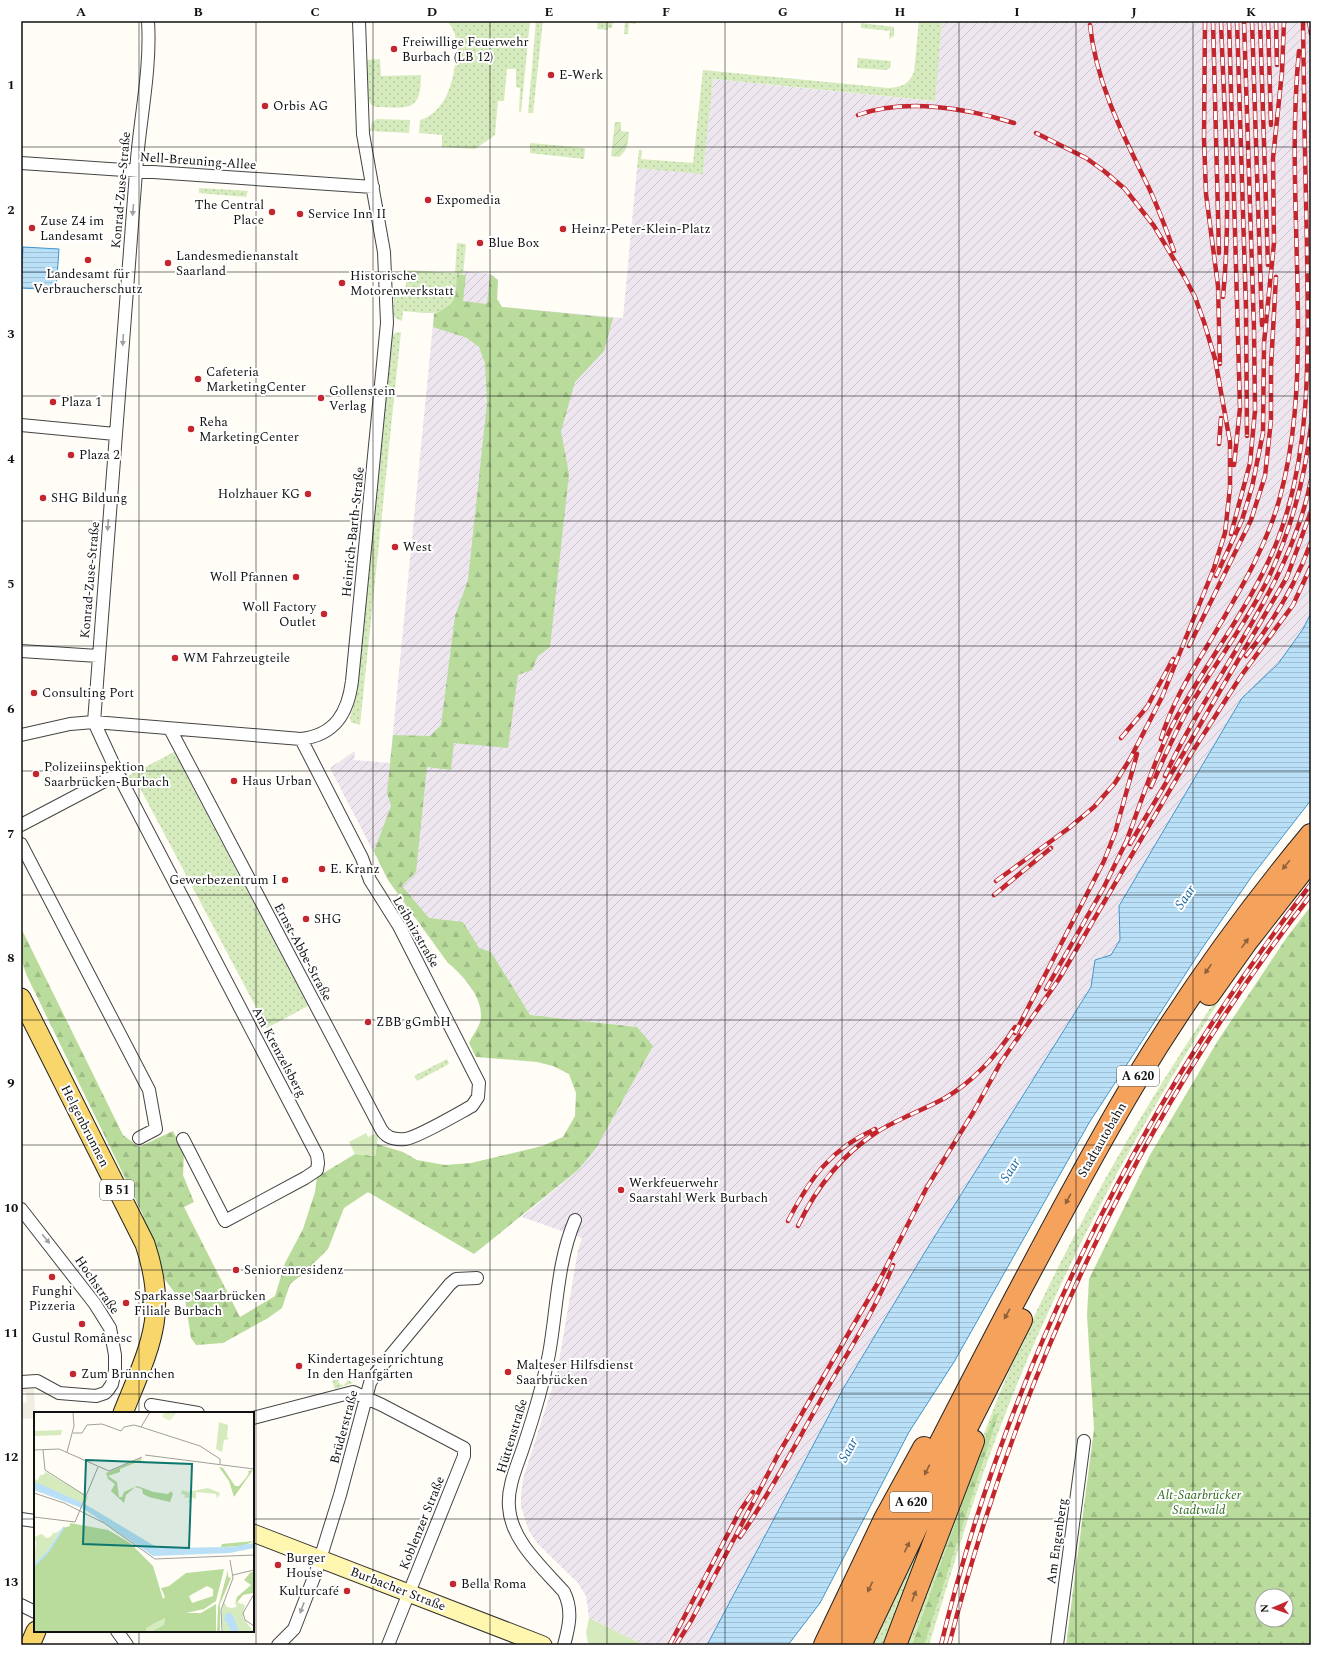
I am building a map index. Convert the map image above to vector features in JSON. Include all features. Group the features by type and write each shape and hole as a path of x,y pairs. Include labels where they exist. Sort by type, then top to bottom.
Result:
{"highway":[{"name":"Stadtautobahn","path":"989,1364 1091,1157 1136,1080 1185,1003 1229,939 1311,835"},
{"name":"Stadtautobahn","path":"989,1364 1059,1246 1148,1087 1246,942 1311,859"},
{"path":"825,1645 868,1553 907,1477 953,1399 989,1364"},
{"path":"895,1645 975,1437 989,1364"},
{"name":"A 620","path":"842,1645 989,1364"},
{"name":"A 620","path":"860,1645 989,1364"}],"main road":[{"name":"Helgenbrunnen","path":"21,998 145,1244 151,1261 156,1287 156,1305 151,1344 123,1412"},
{"name":"Burbacher Straße","path":"254,1533 543,1645"},
{"path":"30,1645 36,1632"}],"street":[{"name":"Konrad-Zuse-Straße","path":"94,722 102,596 136,171 147,71 149,39 148,21"},
{"name":"Heinrich-Barth-Straße","path":"21,735 70,724 94,722 301,739 312,738 330,728 345,710 350,695 388,323 384,252 362,113 359,21"},
{"name":"Nell-Breuning-Allee","path":"21,163 373,187"},
{"path":"21,425 115,434"},
{"name":"Konrad-Zuse-Straße","path":"21,651 98,656"},
{"name":"Am Krenzelsberg","path":"94,722 118,774 317,1155 317,1170 225,1221 183,1139"},
{"name":"Ernst-Abbe-Straße","path":"170,729 383,1134 394,1139 407,1139 439,1124"},
{"name":"Leibnizstraße","path":"301,739 362,858 370,880 399,926 479,1083 478,1097 472,1106 439,1124"},
{"path":"21,824 118,774"},
{"path":"21,844 149,1090 156,1129 139,1138"},
{"name":"Hochstraße","path":"21,1209 75,1275 95,1304 110,1328 115,1355 115,1370 112,1384 108,1390 96,1396 68,1394 52,1390 37,1381 21,1382"},
{"name":"Hüttenstraße","path":"564,1645 570,1622 568,1600 564,1592 521,1540 515,1529 509,1506 511,1485 541,1387 549,1354 566,1247 576,1220"},
{"name":"Brüderstraße","path":"278,1645 294,1629 320,1558 340,1495 370,1383 376,1373 450,1284 456,1279 477,1278"},
{"path":"254,1418 353,1392 366,1397"},
{"name":"Koblenzer Straße","path":"366,1397 464,1448 464,1456 388,1645"},
{"path":"151,1405 192,1412"},
{"name":"Am Engenberg","path":"1057,1645 1084,1441"},
{"path":"21,1519 34,1521"},
{"path":"21,1605 34,1612"},
{"path":"118,1632 127,1645"}],"shaded area":[{"path":"942,21 1311,21 1311,613 1303,629 1278,664 1242,698 1119,906 1120,940 1111,955 1095,960 1091,987 925,1252 843,1389 707,1645 644,1645 589,1618 586,1596 577,1582 537,1543 529,1531 521,1507 523,1479 557,1373 578,1250 582,1238 522,1217 578,1170 637,1027 530,1015 476,995 458,971 448,963 388,880 330,768 353,752 355,752 354,760 390,763 434,314 449,307 457,275 463,275 464,271 491,274 498,280 497,299 502,307 623,318 637,168 703,173 713,79 934,101"},
{"path":"34,1386 34,1418 21,1419 21,1403 27,1402 26,1392 21,1392 21,1387"}],"green space":[{"path":"448,21 530,21 521,112 519,112 520,88 516,87 516,69 507,69 504,101 498,101 495,135 475,149 442,147 442,135 419,133 420,120 431,115 439,107 446,97 451,85 456,59 456,47 455,35"},
{"path":"536,21 543,21 533,113 528,113"},
{"path":"598,21 613,21 612,28 608,28 608,30 597,29"},
{"path":"625,21 636,21 636,24 629,23 628,34 624,34"},
{"path":"919,21 942,21 935,101 713,79 703,174 637,168 639,150 642,150 641,159 693,163 703,70 889,88 898,87 907,82 914,72"},
{"path":"861,23 894,27 894,36 889,39 890,31 861,28"},
{"path":"858,58 891,61 890,68 886,70 857,68"},
{"path":"380,59 381,76 421,75 418,96 415,102 410,106 376,107 371,104 366,93 365,86 365,60"},
{"path":"377,119 410,120 409,133 370,131 372,122"},
{"path":"615,122 621,122 621,131 629,132 626,149 619,157 611,156"},
{"path":"530,143 585,148 584,159 530,153"},
{"path":"199,188 248,191 246,197 199,193"},
{"path":"457,243 466,244 463,275 457,275 457,294 451,306 445,310 432,313 403,311 402,321 395,318 393,313 394,296 405,296 407,270 455,273"},
{"path":"490,274 498,280 497,299 502,307 613,318 604,351 575,382 561,431 569,474 550,647 538,656 532,670 518,675 508,748 454,743 451,770 427,767 416,872 402,886 429,918 463,922 479,948 491,952 530,1015 637,1027 653,1046 596,1148 578,1170 474,1254 368,1192 344,1208 328,1249 303,1274 290,1284 282,1308 268,1318 223,1343 196,1345 191,1338 185,1299 180,1300 160,1273 143,1221 143,1215 27,976 21,960 21,928 123,1135 139,1147 173,1131 184,1153 183,1175 194,1202 184,1207 240,1317 275,1296 285,1263 303,1229 315,1192 317,1177 355,1154 375,1156 377,1144 403,1152 417,1160 445,1165 471,1163 542,1146 563,1137 575,1116 576,1093 569,1074 553,1066 537,1062 476,1057 469,1043 481,1020 480,1009 475,994 460,974 448,963 388,880 374,851 391,806 387,793 393,735 430,736 441,725 455,616 468,580 487,403 485,363 479,347 467,338 433,327 434,314 447,307 454,299 457,275 466,275 463,301 487,304"},
{"path":"401,332 360,725 351,722 350,718 357,693 392,336 395,333"},
{"path":"174,752 308,1006 267,1028 139,786 132,789 121,768 123,767 128,776"},
{"name":"Alt-Saarbrücker Stadtwald","path":"1311,906 1311,1645 1066,1645 1094,1429 1087,1315 1089,1279 1150,1155 1217,1042 1287,937"},
{"path":"1236,970 1238,972 1170,1081 1107,1192 1051,1307 1025,1365 981,1479 929,1645 903,1645 926,1590 933,1578 972,1466 1004,1383 1039,1306 1090,1207 1145,1110"},
{"path":"447,1059 449,1064 417,1081 414,1076"},
{"path":"366,1133 368,1137 376,1133 378,1138 375,1156 355,1154 349,1142"},
{"path":"333,1373 341,1378 338,1382 343,1386 348,1380 353,1383 335,1389 331,1376"},
{"path":"994,1414 998,1415 924,1645 912,1645"},
{"path":"941,1502 887,1645 871,1645"},
{"path":"589,1618 644,1645 594,1645 588,1643 586,1632"}],"water":[{"path":"23,247 59,249 56,290 21,288"},
{"name":"Saar","path":"1311,613 1311,800 1252,876 1201,950 1089,1123 954,1362 909,1432 820,1603 788,1645 707,1645 843,1389 925,1252 1091,987 1095,960 1111,955 1120,940 1119,906 1242,698 1278,664 1303,629"}],"railway":[{"path":"1205,21 1204,139 1206,194 1218,286 1220,364"},
{"path":"1213,21 1219,253"},
{"path":"1221,21 1227,194 1226,263 1223,297"},
{"path":"1229,21 1240,408 1234,465"},
{"path":"1237,21 1246,308 1247,436"},
{"path":"1231,534 1250,463 1255,411 1254,329 1244,21"},
{"path":"1252,21 1262,325"},
{"path":"1260,21 1268,265"},
{"path":"1268,21 1271,125"},
{"path":"1276,21 1277,65"},
{"path":"1216,576 1242,520 1252,487 1263,433 1264,343 1274,243 1273,158 1282,72 1284,21"},
{"path":"1125,845 1152,771 1171,728 1184,704 1255,588 1267,564 1278,539 1289,504 1297,468 1303,432 1306,395 1308,321 1303,21"},
{"path":"1309,21 1311,34"},
{"path":"1090,25 1093,46 1104,88 1120,128 1155,202 1174,251"},
{"path":"1161,739 1180,692 1238,594 1266,537 1274,517 1285,476 1295,413 1297,371 1298,293 1295,190 1295,120 1299,51"},
{"path":"858,115 896,107 936,107 976,113 1014,123"},
{"path":"996,881 1069,828 1094,807 1115,783 1130,759 1162,697 1214,568 1225,533 1230,488 1230,442 1215,359 1195,297 1185,278 1154,226 1125,189 1086,158 1036,133"},
{"path":"1189,646 1251,520 1265,476 1271,420 1271,366 1276,277"},
{"path":"1219,444 1221,418"},
{"path":"1151,787 1186,713 1239,630 1268,579 1284,542 1296,504 1305,465 1311,425"},
{"path":"1165,776 1204,703 1267,596 1285,559 1300,520 1311,480"},
{"path":"1130,844 1287,577 1311,511"},
{"path":"1246,656 1275,616 1283,602 1298,573 1311,542"},
{"path":"676,1645 691,1621 779,1453 879,1281 927,1187 974,1111 1001,1062 1059,979 1191,754 1241,676 1293,605 1311,566"},
{"path":"1121,738 1147,707 1173,659"},
{"path":"1015,1033 1104,861 1115,833 1137,754"},
{"path":"1046,989 1104,887 1127,840"},
{"path":"994,895 1051,848"},
{"path":"941,1645 969,1543 1002,1442 1042,1343 1086,1245 1136,1150 1190,1058 1248,969 1311,884"},
{"path":"949,1645 977,1545 1010,1445 1049,1347 1091,1252 1139,1158 1192,1067 1249,979 1311,895"},
{"path":"798,1226 821,1186 840,1162 877,1132 945,1098 966,1084 1001,1048 1015,1027"},
{"path":"788,1221 804,1192 822,1167 845,1146 875,1129"},
{"path":"740,1537 773,1485 860,1332 878,1299 893,1265"},
{"path":"670,1644 740,1511 753,1492"}],"place":[{"name":"Freiwillige Feuerwehr Burbach (LB 12)","path":"394,49"},
{"name":"E-Werk","path":"551,75"},
{"name":"Orbis AG","path":"265,106"},
{"name":"Expomedia","path":"428,200"},
{"name":"The Central Place","path":"272,212"},
{"name":"Service Inn II","path":"300,214"},
{"name":"Zuse Z4 im Landesamt","path":"32,228"},
{"name":"Heinz-Peter-Klein-Platz","path":"563,229"},
{"name":"Blue Box","path":"480,243"},
{"name":"Landesamt für Verbraucherschutz","path":"88,260"},
{"name":"Landesmedienanstalt Saarland","path":"168,263"},
{"name":"Historische Motorenwerkstatt","path":"342,283"},
{"name":"Cafeteria MarketingCenter","path":"198,379"},
{"name":"Gollenstein Verlag","path":"321,398"},
{"name":"Plaza 1","path":"53,402"},
{"name":"Reha MarketingCenter","path":"191,429"},
{"name":"Plaza 2","path":"71,455"},
{"name":"Holzhauer KG","path":"308,494"},
{"name":"SHG Bildung","path":"43,498"},
{"name":"West","path":"395,547"},
{"name":"Woll Pfannen","path":"296,577"},
{"name":"Woll Factory Outlet","path":"324,614"},
{"name":"WM Fahrzeugteile","path":"175,658"},
{"name":"Consulting Port","path":"34,693"},
{"name":"Polizeiinspektion Saarbrücken-Burbach","path":"36,774"},
{"name":"Haus Urban","path":"234,781"},
{"name":"E. Kranz","path":"322,869"},
{"name":"Gewerbezentrum I","path":"285,880"},
{"name":"SHG","path":"306,919"},
{"name":"ZBB gGmbH","path":"368,1022"},
{"name":"Werkfeuerwehr Saarstahl Werk Burbach","path":"621,1190"},
{"name":"Seniorenresidenz","path":"236,1270"},
{"name":"Funghi Pizzeria","path":"52,1277"},
{"name":"Sparkasse Saarbrücken Filiale Burbach","path":"126,1303"},
{"name":"Gustul Românesc","path":"82,1324"},
{"name":"Kindertageseinrichtung In den Hanfgärten","path":"299,1366"},
{"name":"Malteser Hilfsdienst Saarbrücken","path":"508,1372"},
{"name":"Zum Brünnchen","path":"73,1374"},
{"name":"Burger House","path":"278,1565"},
{"name":"Bella Roma","path":"453,1584"},
{"name":"Kulturcafé","path":"347,1591"}]}
